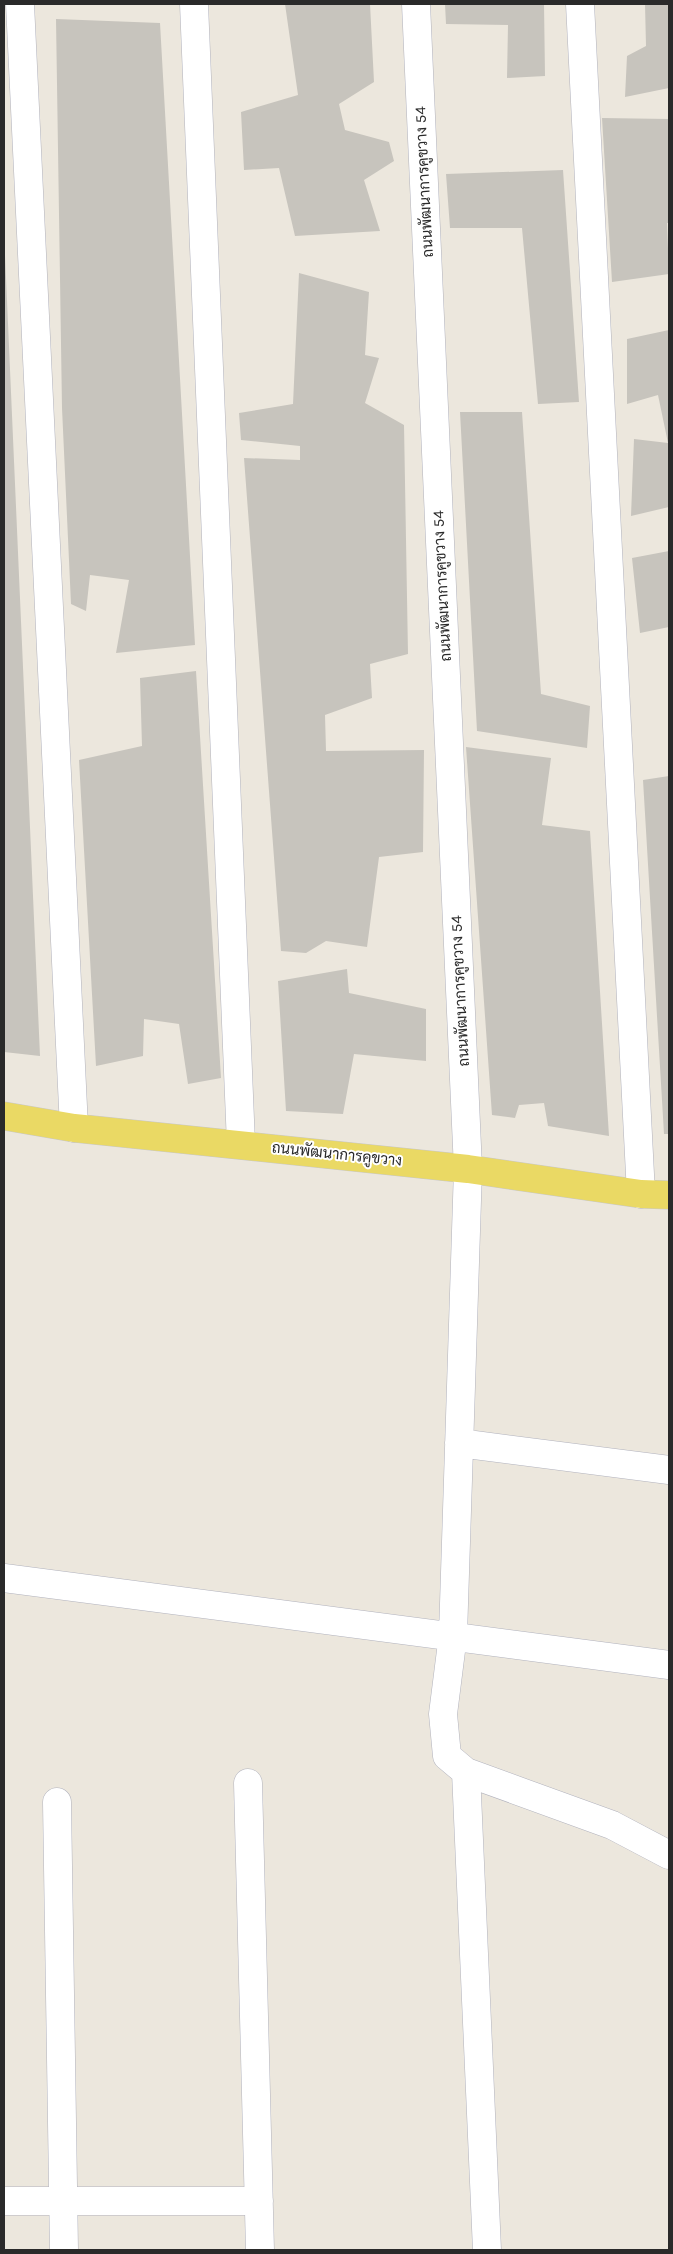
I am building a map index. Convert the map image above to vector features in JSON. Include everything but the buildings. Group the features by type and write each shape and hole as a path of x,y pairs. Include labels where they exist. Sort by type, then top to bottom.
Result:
{"main road":[{"name":"ถนนพัฒนาการคูขวาง","path":"4,1116 74,1128 468,1168 641,1194 669,1195"}],"street":[{"path":"20,4 74,1128"},
{"path":"194,4 241,1144"},
{"name":"ถนนพัฒนาการคูขวาง 54","path":"416,4 468,1168 453,1635 443,1714 446,1756 466,1772 612,1825 669,1854"},
{"path":"580,4 641,1194"},
{"path":"459,1443 669,1470"},
{"path":"4,1578 453,1635 669,1665"},
{"path":"466,1772 487,2250"},
{"path":"248,1783 260,2250"},
{"path":"57,1802 64,2250"},
{"path":"4,2201 260,2201"}]}
